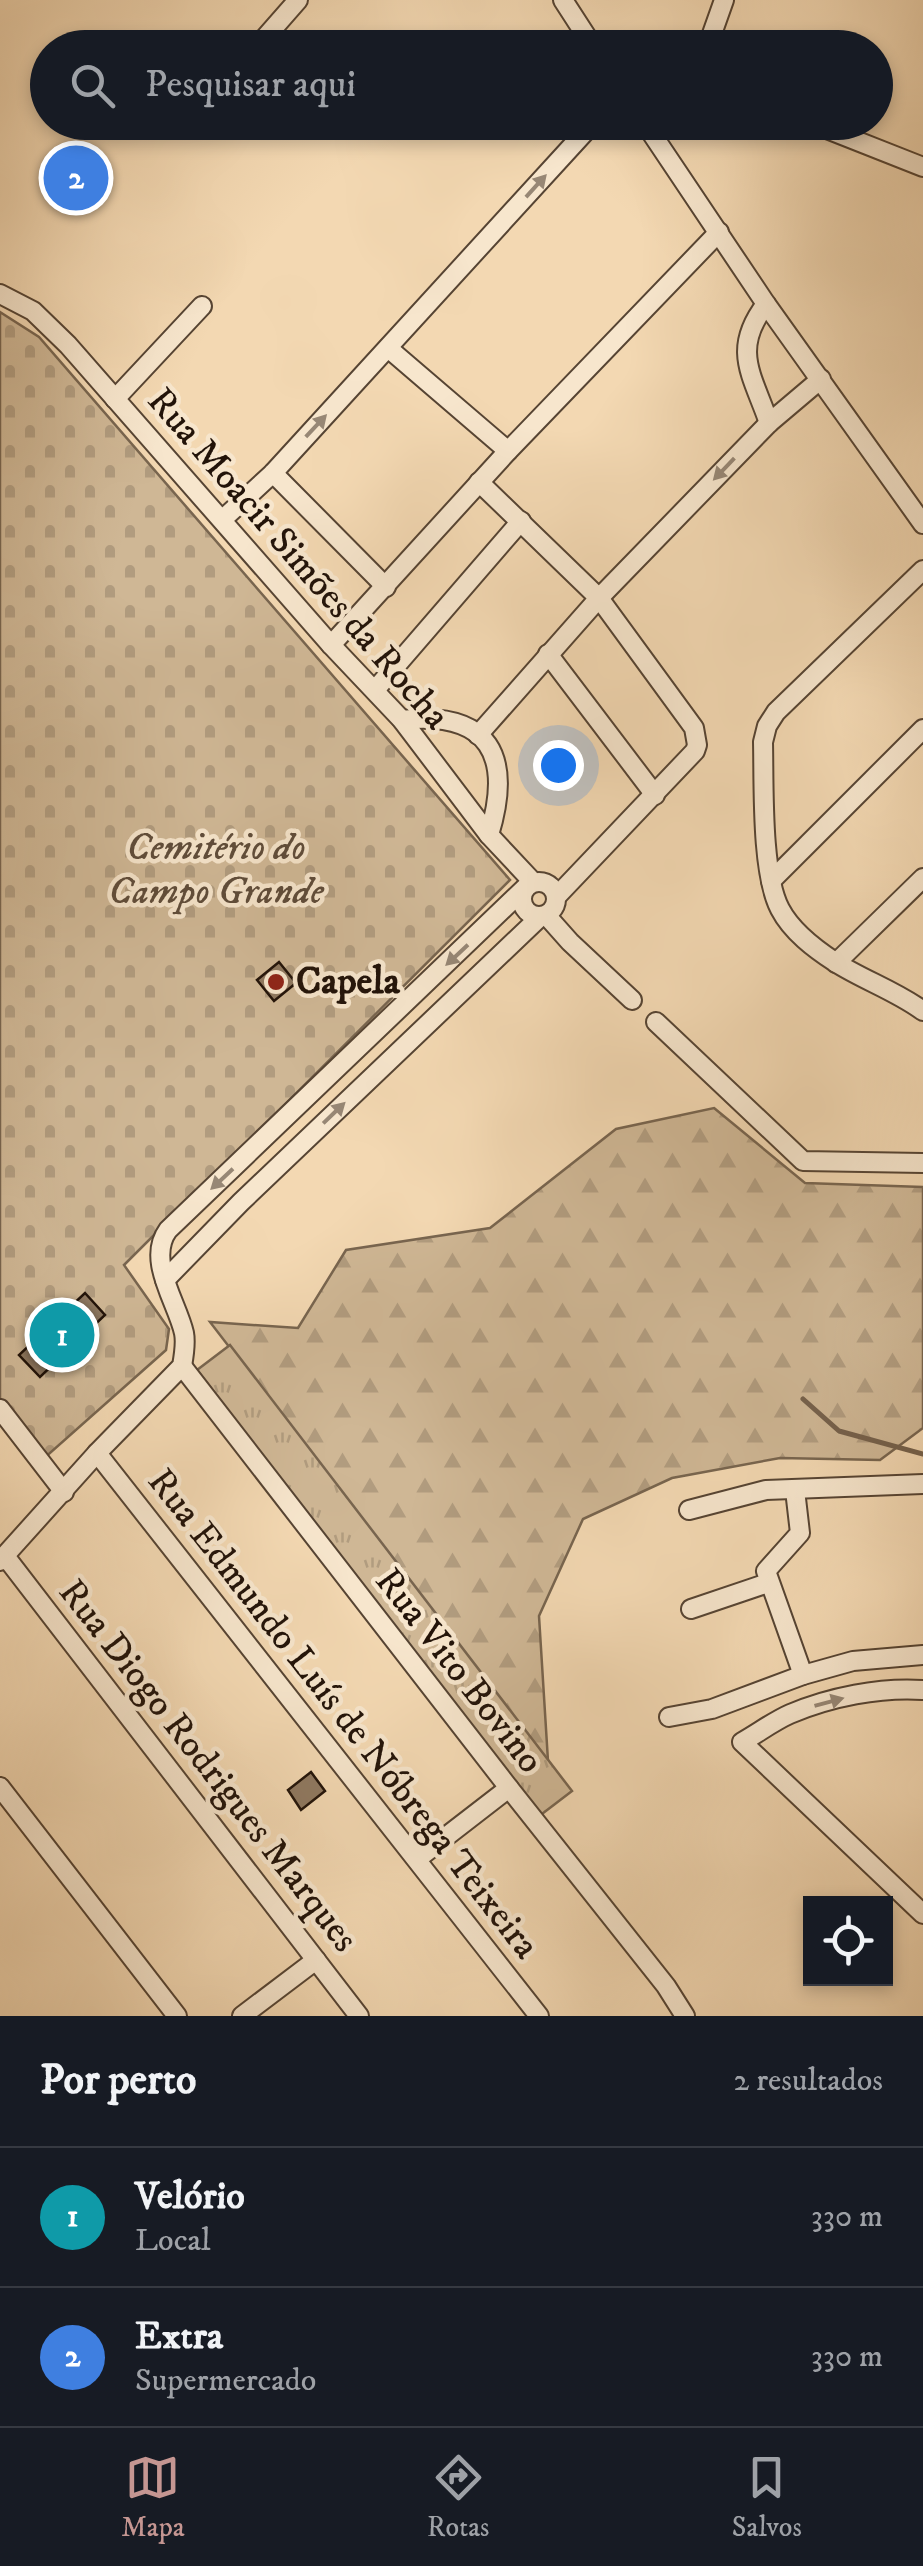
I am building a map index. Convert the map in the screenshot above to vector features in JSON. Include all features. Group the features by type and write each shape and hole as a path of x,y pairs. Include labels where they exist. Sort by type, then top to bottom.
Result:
{"street":[{"path":"272,30 298,0"},
{"path":"563,0 582,30"},
{"path":"714,30 724,0"},
{"path":"223,520 273,473 578,140"},
{"path":"656,140 766,304 923,524"},
{"path":"856,140 923,166"},
{"path":"331,645 508,452 719,232"},
{"name":"Rua Moacir Simões da Rocha","path":"0,294 33,311 68,345 331,645 402,720 530,884"},
{"path":"766,304 753,322 745,348 768,422"},
{"path":"114,398 202,306"},
{"path":"388,348 508,452"},
{"path":"478,736 599,598 768,422 821,378"},
{"path":"273,473 386,587"},
{"path":"480,482 599,598 694,728 694,751 556,896"},
{"path":"375,690 521,521"},
{"path":"923,570 776,712 763,742 771,881 778,905 799,934 836,963 923,1011"},
{"path":"548,654 655,796"},
{"path":"402,720 452,720 478,736 495,757 500,770 497,808 489,835"},
{"path":"771,881 923,729"},
{"path":"836,963 923,878"},
{"path":"530,884 522,896 531,914 544,916 632,1000"},
{"path":"2,1558 96,1452 182,1366 184,1334 165,1280 160,1248 168,1230 530,884 548,884 556,904 184,1257 165,1280"},
{"path":"656,1022 803,1161 923,1163"},
{"path":"281,1123 302,1144"},
{"name":"Rua Vito Bovino","path":"182,1366 666,1986 685,2016"},
{"path":"0,1409 64,1492"},
{"name":"Rua Edmundo Luís de Nóbrega Teixeira","path":"96,1452 539,2016"},
{"path":"689,1510 766,1490 923,1484"},
{"path":"795,1490 800,1533 766,1571 803,1675"},
{"name":"Rua Diogo Rodrigues Marques","path":"2,1558 359,2016"},
{"path":"691,1610 768,1583"},
{"path":"668,1718 712,1709 853,1661 923,1655"},
{"path":"923,1690 869,1692 832,1701 788,1714 742,1742 923,1914"},
{"path":"0,1788 178,2016"},
{"path":"418,1859 508,1788"},
{"path":"242,2016 316,1960"}],"green space":[{"name":"Cemitério do Campo Grande","path":"0,312 39,337 510,880 124,1265 169,1329 166,1350 41,1461 0,1407"},
{"path":"714,1108 805,1183 923,1187 923,1428 880,1460 780,1458 672,1478 583,1519 539,1616 548,1761 210,1322 298,1328 346,1250 490,1228 616,1129"},
{"path":"230,1345 572,1791 538,1817 197,1370"}],"building":[{"name":"Capela","path":"279,962 296,983 274,1001 257,980"},
{"path":"85,1293 105,1315 40,1377 19,1355"},
{"path":"311,1772 325,1791 301,1810 288,1790"}],"waterway":[{"path":"803,1399 839,1431 923,1454"}],"place":[{"name":"Extra","path":"76,178"},
{"name":"Capela","path":"276,982"},
{"name":"Velório","path":"62,1335"}]}
